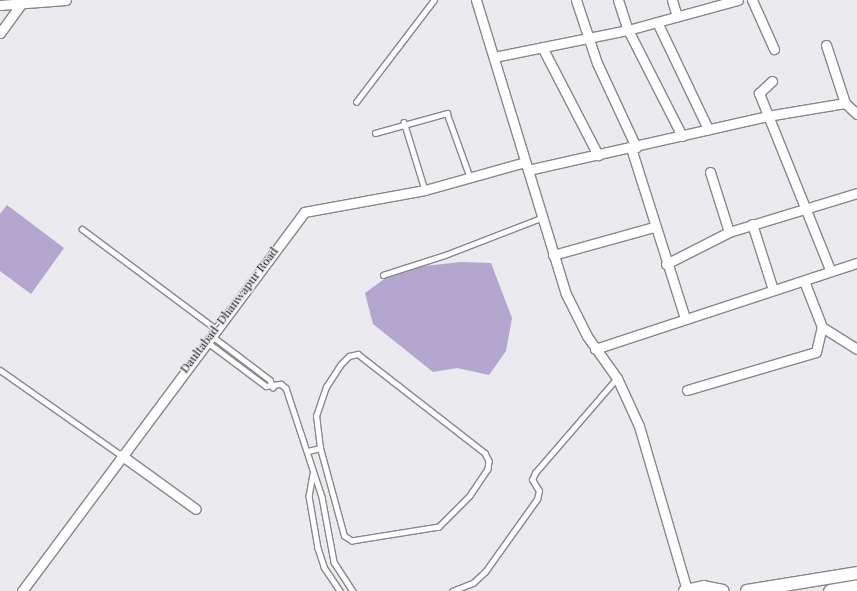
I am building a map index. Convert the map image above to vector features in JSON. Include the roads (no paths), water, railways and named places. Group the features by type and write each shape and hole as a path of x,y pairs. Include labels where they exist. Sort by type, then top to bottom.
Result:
{"main road":[{"path":"830,591 857,586"}],"street":[{"path":"0,5 20,5 49,0 66,0"},
{"path":"476,0 541,218 566,294 595,349 616,378 645,444 686,590 704,587 723,591"},
{"path":"576,0 588,37 634,147 654,227 685,318"},
{"path":"618,0 628,30 682,136"},
{"path":"672,0 677,16"},
{"path":"494,57 628,30 677,16 711,3 738,0"},
{"path":"752,0 774,49"},
{"path":"0,33 20,5"},
{"path":"658,22 708,129"},
{"path":"826,45 845,103 857,114"},
{"path":"542,47 598,155"},
{"path":"772,81 758,91 767,116 808,207 830,270"},
{"name":"Daultabad-Dhanwapur Road","path":"22,591 121,455 304,212 425,190 526,166 598,155 767,116 845,103"},
{"path":"710,172 729,232"},
{"path":"666,264 729,232 857,193"},
{"path":"752,224 773,290"},
{"path":"553,255 654,227"},
{"path":"595,349 685,318 804,281 830,270 857,263"},
{"path":"687,390 816,352 822,327 804,281"},
{"path":"822,327 857,349"},
{"path":"121,455 196,509"},
{"path":"747,591 857,573"}],"lane":[{"path":"356,102 434,0"},
{"path":"375,133 404,122 448,113 470,179"},
{"path":"404,122 425,190"},
{"path":"383,274 445,255 541,218"},
{"path":"82,229 211,335 266,386 273,387 281,384 286,388 308,451 334,562 353,591"},
{"path":"358,354 485,453 488,469 460,509 439,527 352,541 344,536 320,448 317,408 341,364 349,356 358,354"},
{"path":"0,370 121,455"},
{"path":"452,591 474,583 485,572 537,499 539,491 532,480 534,473 616,378"},
{"path":"308,451 320,448"},
{"path":"313,474 309,496 318,548 324,567 340,591"}]}
